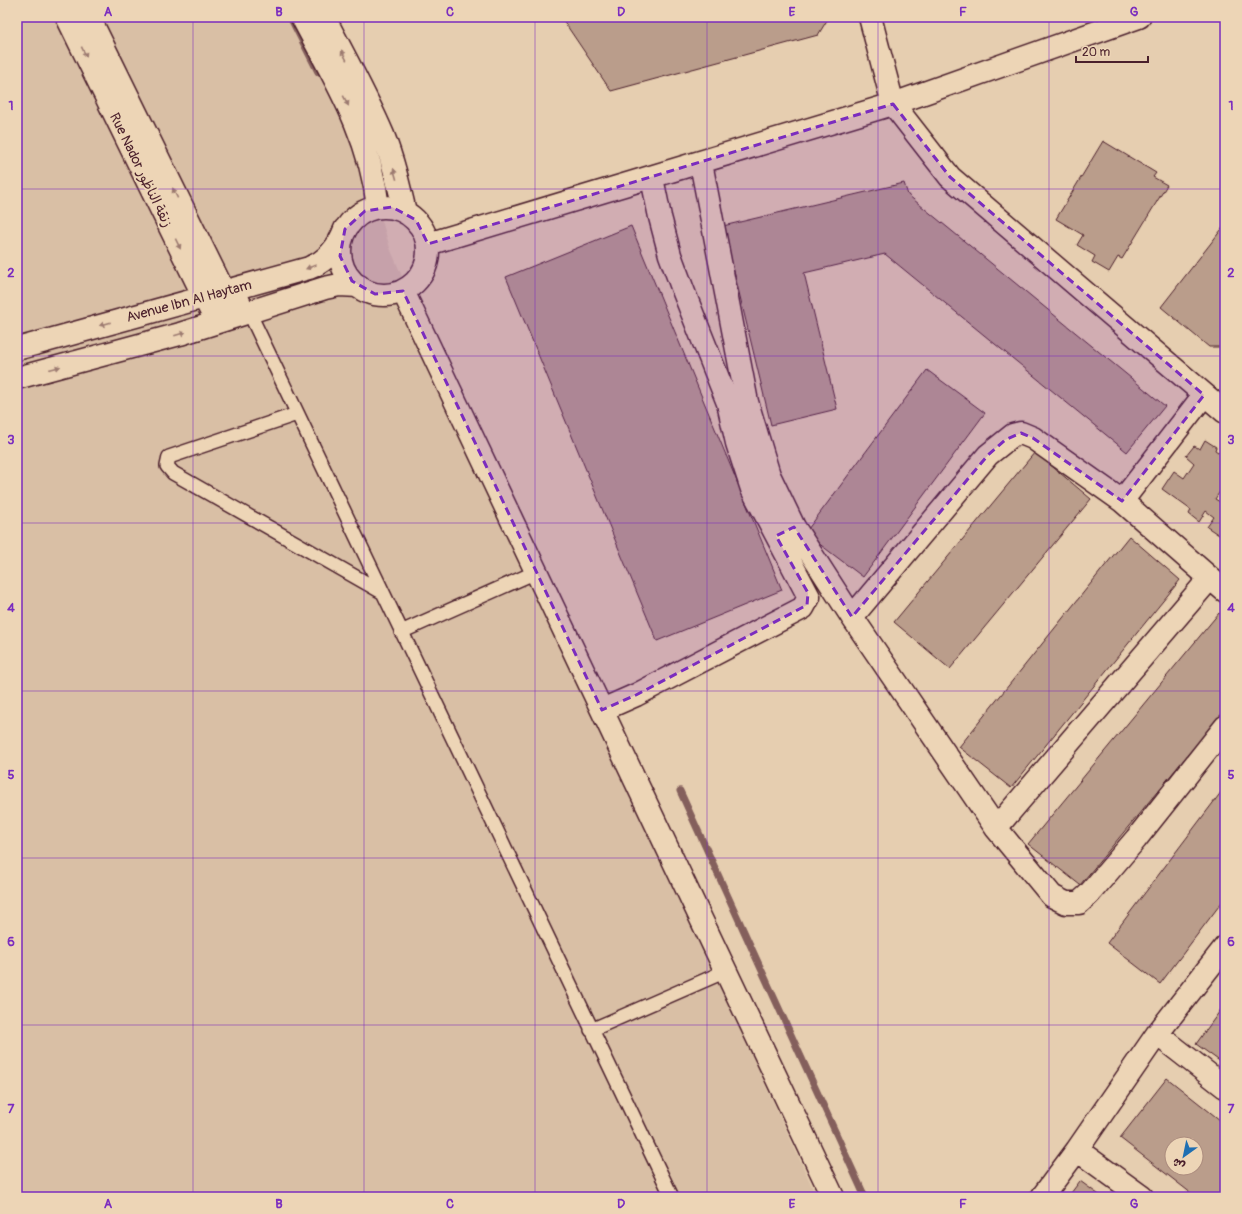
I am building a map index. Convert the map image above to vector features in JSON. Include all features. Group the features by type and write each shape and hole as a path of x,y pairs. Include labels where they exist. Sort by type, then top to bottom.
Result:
{"street":[{"name":"Rue Nador زنقة الناظور","path":"67,17 221,291"},
{"name":"Rue Nador زنقة الناظور","path":"89,17 233,317"},
{"path":"302,17 358,125 373,172 378,207"},
{"path":"324,17 372,110 383,136 405,212"},
{"path":"870,17 893,104 950,177 1225,412"},
{"path":"428,244 652,178 893,104 1139,17"},
{"path":"602,710 642,692 806,605 809,597 785,531 747,402 701,163"},
{"path":"652,178 670,255 728,403 737,442 752,489 852,617 996,828 1052,896 1066,903 1079,902 1089,894 1136,839 1225,727"},
{"path":"378,207 392,207 405,212 416,220 424,231 428,244 428,258 424,271 415,283 403,291 389,295 376,294 359,286 352,281 344,269 340,256 341,242 345,229 359,215 378,207"},
{"name":"Avenue Ibn Al Haytam","path":"17,348 316,265 333,252 340,242 345,229"},
{"name":"Avenue Ibn Al Haytam","path":"17,378 233,317 325,288 339,285 359,286"},
{"path":"403,291 833,1197"},
{"path":"1122,501 1204,395"},
{"path":"852,617 988,455 1013,435 1021,433 1033,438 1122,501 1218,585 996,828"},
{"path":"1042,1197 1077,1150 1157,1034 1225,947"},
{"path":"1157,1034 1225,1088"},
{"path":"1077,1150 1142,1197"}],"lane":[{"path":"221,291 233,317 297,414 672,1197"},
{"path":"297,414 169,457 167,466 173,473 382,592"},
{"path":"401,632 536,572"},
{"path":"591,1030 726,971"}],"highlighted area":[{"path":"893,104 950,177 1204,395 1122,501 1033,438 1021,433 1005,440 988,455 852,617 794,527 776,536 808,593 807,605 636,695 602,710 403,291 375,294 352,281 340,256 345,229 365,211 392,207 416,220 428,244"}],"shaded area":[{"path":"17,17 299,17 352,119 390,248 504,516 817,1197 17,1197"}],"building":[{"path":"561,17 829,17 818,35 611,91"},
{"path":"1103,141 1156,173 1153,177 1167,185 1122,259 1118,257 1109,272 1092,262 1095,256 1077,245 1083,235 1056,219"},
{"path":"904,183 908,195 1165,406 1127,452 885,254 804,273 837,409 771,425 723,226"},
{"path":"1225,225 1225,347 1209,347 1161,307"},
{"path":"631,226 782,590 657,641 506,277"},
{"path":"927,370 985,413 863,577 805,533"},
{"path":"1205,440 1216,447 1215,450 1225,457 1225,484 1215,499 1225,505 1225,539 1207,527 1214,517 1206,511 1199,522 1189,514 1191,510 1162,489 1174,471 1184,478 1194,463 1186,456 1194,446 1200,449"},
{"path":"1035,452 1091,499 950,669 894,622"},
{"path":"1129,536 1180,580 1011,788 959,747"},
{"path":"1219,613 1225,618 1225,710 1080,885 1028,844"},
{"path":"1225,787 1225,898 1160,984 1107,943"},
{"path":"1225,1004 1225,1065 1196,1044"},
{"path":"1167,1078 1225,1124 1225,1197 1196,1197 1169,1176 1204,1176 1204,1136 1164,1136 1164,1172 1120,1138"},
{"path":"1080,1181 1102,1197 1068,1197"}],"waterway":[{"path":"290,17 318,72"},
{"path":"680,791 865,1197"}]}
